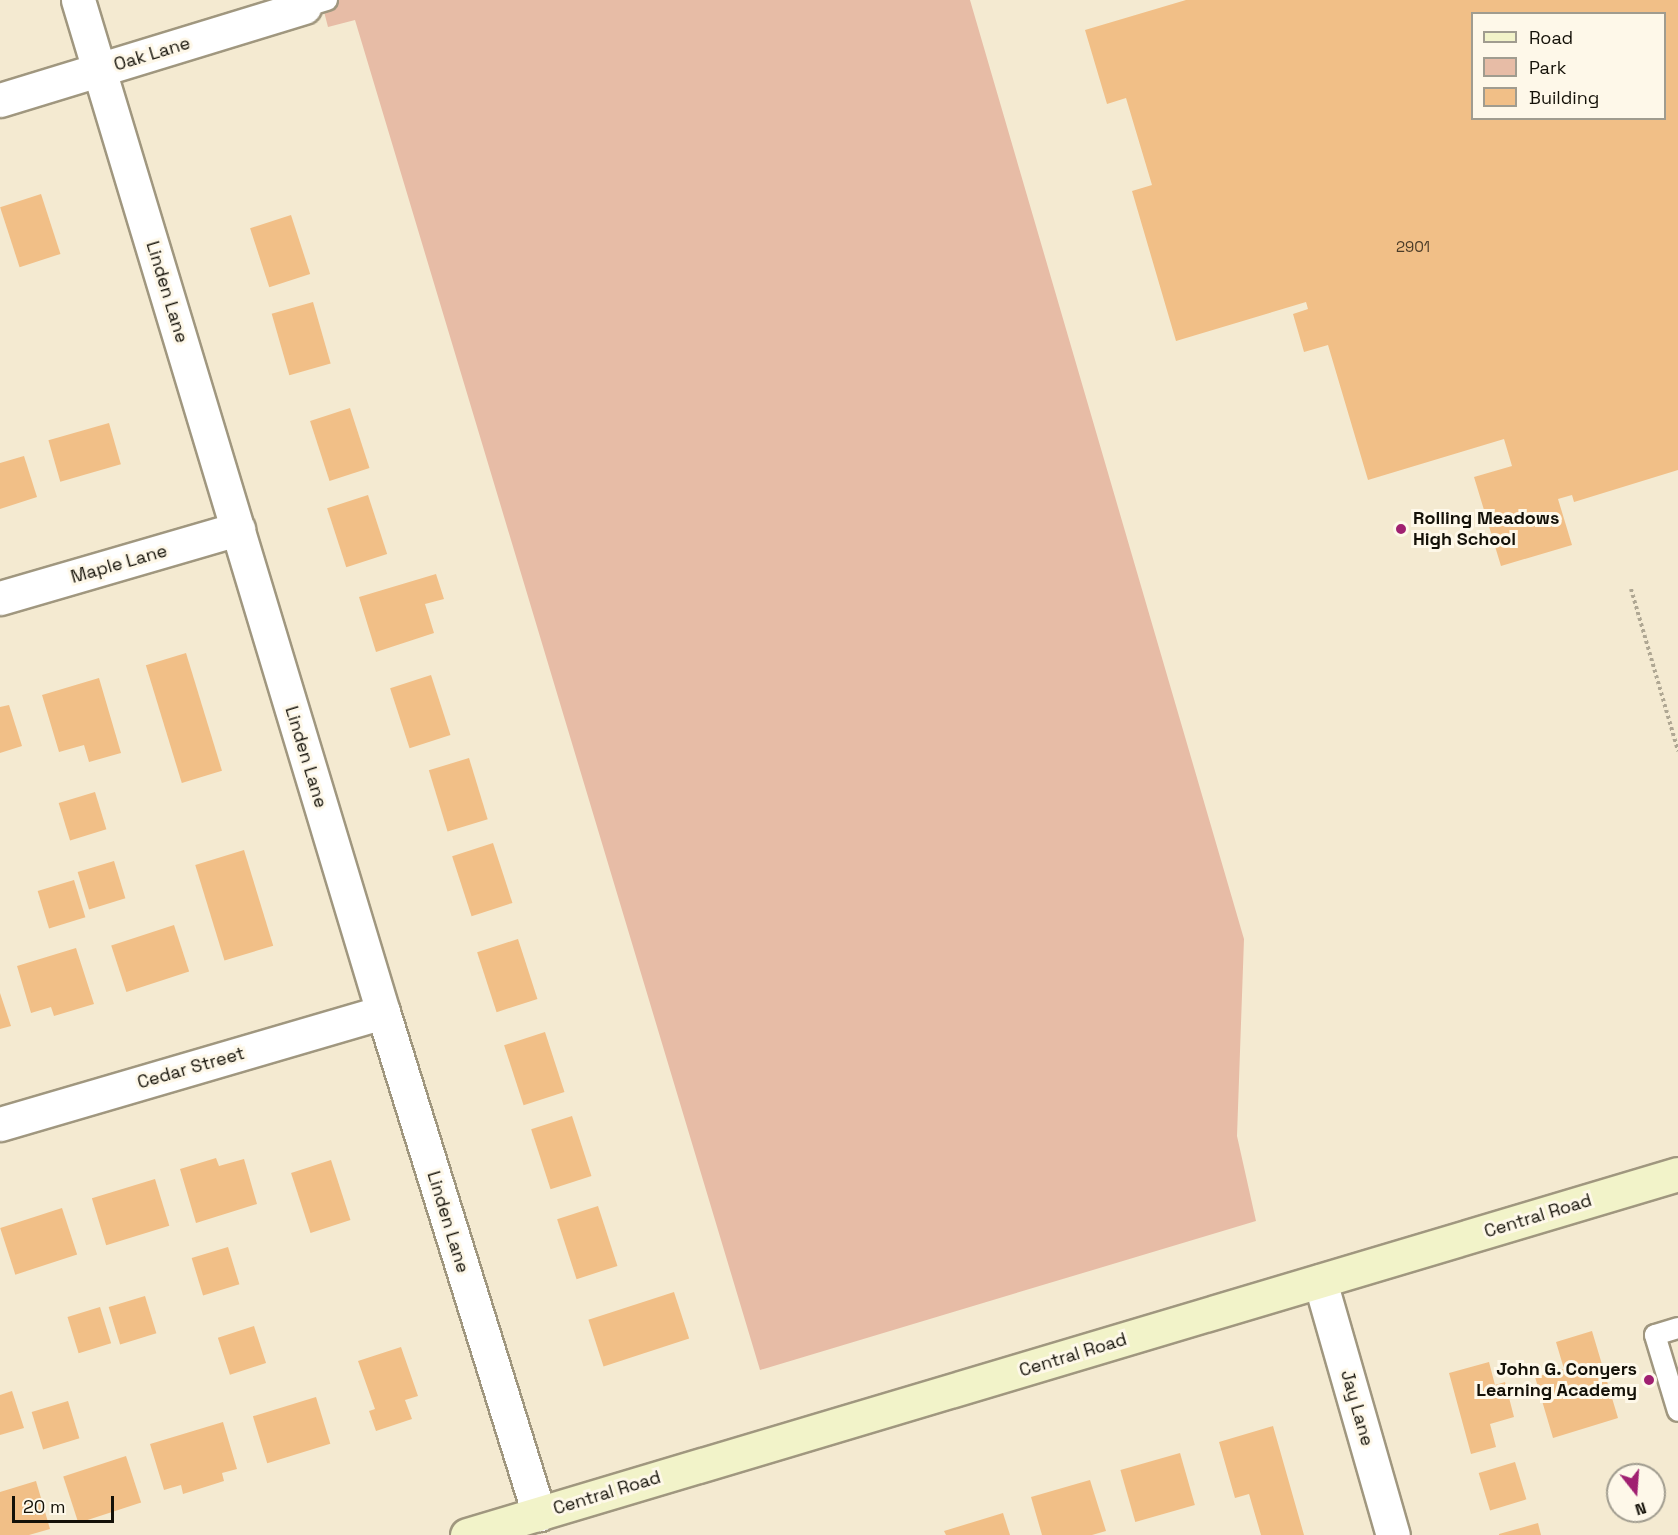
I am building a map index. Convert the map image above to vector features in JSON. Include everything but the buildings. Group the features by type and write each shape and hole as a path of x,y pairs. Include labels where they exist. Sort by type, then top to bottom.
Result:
{"street":[{"name":"Linden Lane","path":"78,0 383,1012 539,1514"},
{"name":"Oak Lane","path":"0,100 315,3"},
{"name":"Maple Lane","path":"0,598 238,529"},
{"name":"Cedar Street","path":"0,1124 383,1012"},
{"name":"Central Road","path":"467,1535 1678,1174"},
{"name":"Jay Lane","path":"1320,1281 1393,1535"}],"lane":[{"path":"1678,1328 1655,1335 1678,1410"}],"path":[{"path":"1631,590 1678,751"}],"green space":[{"path":"321,0 970,0 1244,939 1237,1136 1256,1221 760,1370 355,20 328,27"}],"place":[{"name":"Rolling Meadows High School","path":"1401,529"},
{"name":"John G. Conyers Learning Academy","path":"1649,1380"}]}
